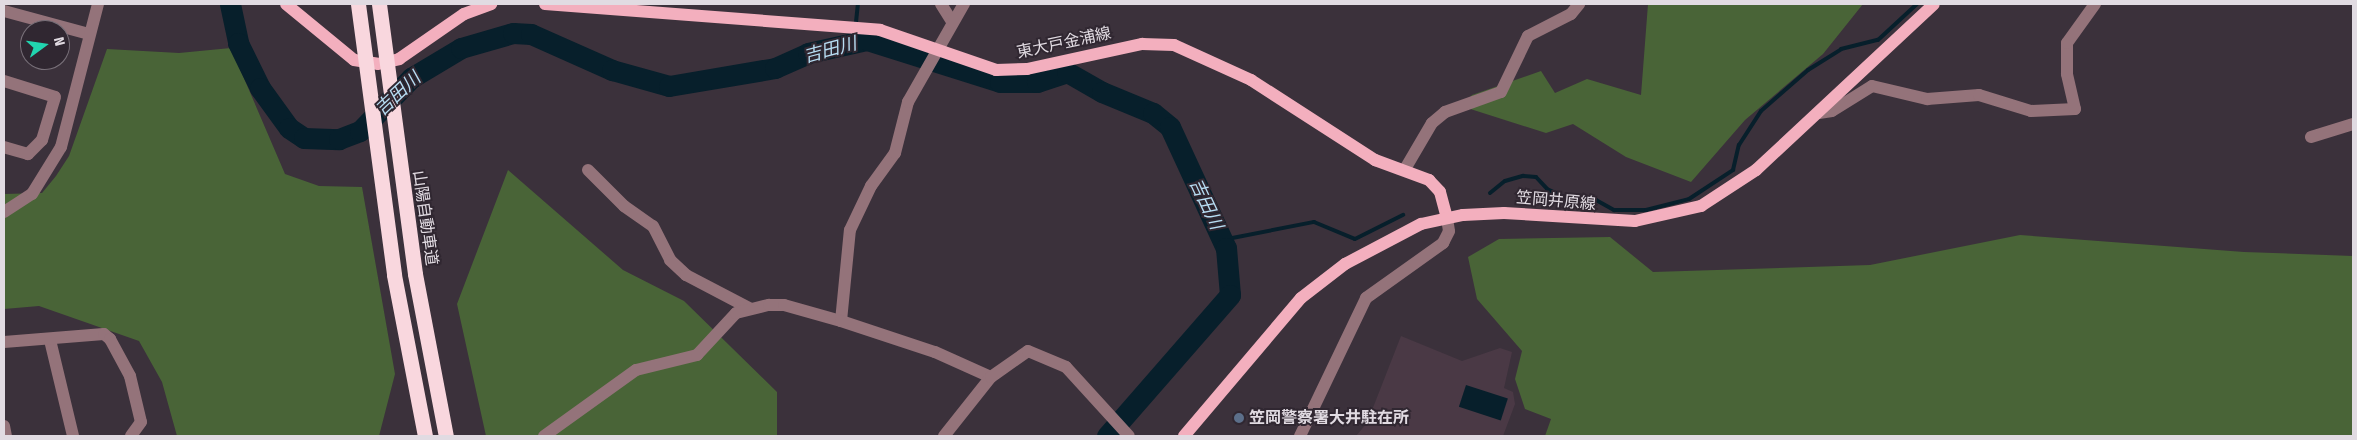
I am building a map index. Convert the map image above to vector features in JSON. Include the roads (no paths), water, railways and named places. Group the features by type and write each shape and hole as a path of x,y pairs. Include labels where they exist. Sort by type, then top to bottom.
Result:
{"highway":[{"path":"358,4 394,276 425,436"},
{"name":"山陽自動車道","path":"379,4 415,274 446,436"}],"main road":[{"path":"286,4 354,60 378,64 399,59 464,14 490,4"},
{"name":"東大戸金浦線","path":"545,4 863,28 893,34 932,58 980,67 1011,70 1122,47 1174,45 1251,80 1365,154 1405,169 1436,186 1447,218"},
{"name":"笠岡井原線","path":"1184,436 1300,298 1345,264 1421,224 1447,218 1504,213 1614,222 1678,214 1739,184 1819,113 1934,4"}],"street":[{"path":"4,212 32,194 57,156 98,4"},
{"path":"941,4 951,20"},
{"path":"840,321 850,230 871,186 895,153 908,102 951,20 964,4"},
{"path":"1405,169 1432,123 1445,112 1501,92 1528,36 1571,14 1579,4"},
{"path":"1819,113 1832,111 1872,86 1927,99 1978,95 2031,111 2075,108 2067,74 2067,43 2095,4"},
{"path":"4,11 89,34"},
{"path":"4,81 55,97 42,140 28,154 4,147"},
{"path":"2311,137 2353,124"},
{"path":"588,170 624,206 653,226 670,260 686,275 751,309"},
{"path":"1300,436 1366,298 1443,242 1448,231 1447,218"},
{"path":"544,436 636,370 696,355 736,313 751,309 784,305 935,352 991,377"},
{"path":"4,342 50,340 104,334 110,339 130,376 140,422 131,436"},
{"path":"50,340 72,436"},
{"path":"944,436 991,377 1021,353 1052,359 1081,380 1121,429"},
{"path":"4,426 6,436"}],"water":[{"path":"1466,385 1508,399 1501,420 1459,407"}],"waterway":[{"name":"吉田川","path":"230,4 238,43 260,88 289,128 304,138 339,139 360,131 411,78 461,48 513,33 531,34 612,70 669,86 775,68 808,53 867,40 1000,82 1037,82 1067,72 1102,92 1153,113 1170,127 1226,248 1230,295 1107,436"},
{"path":"854,41 858,4"},
{"path":"1490,193 1505,181 1523,176 1536,177 1547,189 1566,198 1596,200 1614,210 1646,210 1689,199 1733,170 1739,145 1761,111 1808,70 1841,49 1878,40 1917,4"},
{"path":"1222,240 1314,222 1355,239 1403,215"}],"place":[{"name":"笠岡警察署大井駐在所","path":"1239,418"}]}
